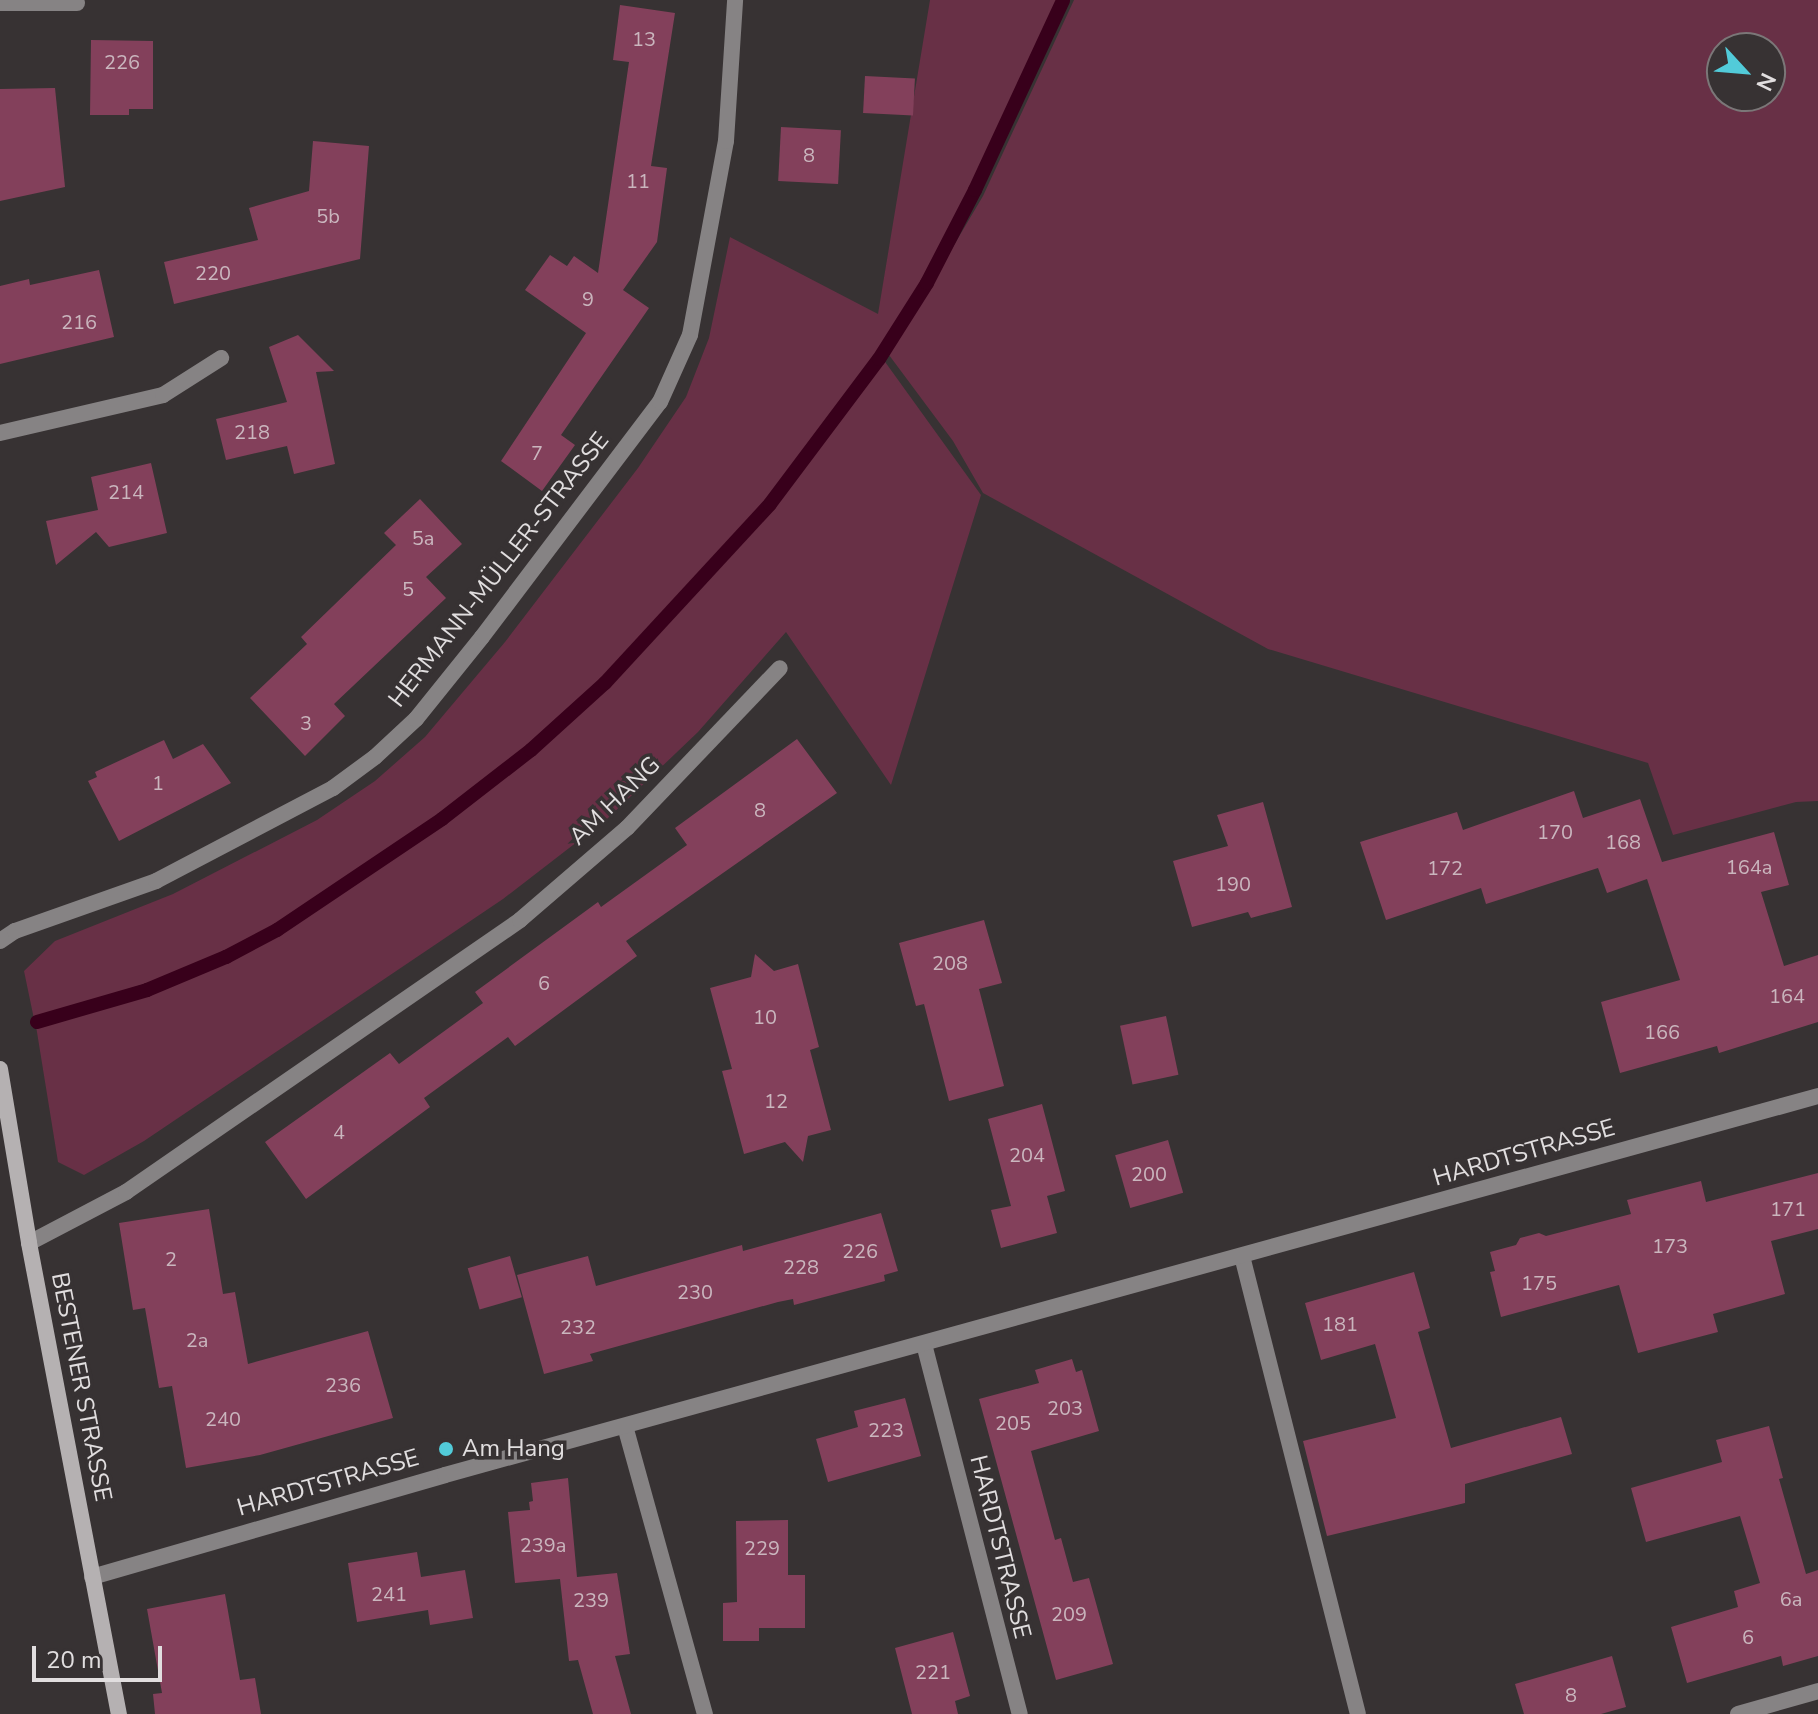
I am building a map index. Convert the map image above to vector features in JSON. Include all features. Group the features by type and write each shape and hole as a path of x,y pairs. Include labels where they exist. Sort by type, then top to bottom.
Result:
{"street":[{"name":"HERMANN-MÜLLER-STRASSE","path":"0,941 15,931 156,881 333,788 375,757 416,719 482,637 660,402 690,335 726,141 735,0"},
{"path":"0,3 77,3"},
{"path":"0,433 163,395 221,358"},
{"name":"AM HANG","path":"29,1243 126,1192 520,920 627,828 780,668"},
{"name":"BESTENER STRASSE","path":"0,1069 29,1243 119,1714"},
{"name":"HARDTSTRASSE","path":"92,1577 1818,1096"},
{"path":"1242,1256 1358,1714"},
{"name":"HARDTSTRASSE","path":"924,1344 1020,1714"},
{"path":"625,1426 705,1714"},
{"path":"1738,1714 1818,1691"}],"shaded area":[{"path":"930,0 1061,0 971,192 902,320 778,490 683,600 615,669 529,747 396,848 337,887 275,926 191,969 34,1019 24,971 55,941 173,894 317,820 375,781 425,737 505,642 638,468 686,397 709,338 730,237 878,314"},
{"path":"1074,0 1818,0 1818,801 1796,802 1673,835 1648,763 1268,649 983,493 953,441 889,355 983,196"},
{"path":"883,359 981,495 891,785 786,632 698,732 608,818 503,899 144,1141 84,1175 58,1162 36,1026 147,993 239,954 275,935 364,877 518,765 641,653 709,580 777,500"}],"building":[{"path":"620,5 675,13 651,166 667,168 657,242 623,290 649,308 561,435 575,445 542,491 501,461 586,333 525,290 550,255 567,266 574,256 598,273 629,62 613,60"},
{"path":"91,40 153,41 153,109 129,109 129,115 90,115"},
{"path":"865,76 915,79 913,116 863,113"},
{"path":"55,88 65,187 0,201 0,89"},
{"path":"781,127 841,130 838,184 778,181"},
{"path":"313,141 369,146 360,259 174,304 164,262 258,240 249,208 309,191"},
{"path":"99,270 114,337 0,364 0,286 29,279 30,285"},
{"path":"298,335 334,371 316,372 335,464 294,474 287,446 226,460 216,419 287,402 269,347"},
{"path":"151,463 167,533 109,547 96,532 56,565 46,521 98,510 91,477"},
{"path":"420,499 462,544 426,577 446,598 334,704 345,716 305,756 250,698 307,644 301,637 396,545 384,533"},
{"path":"797,739 837,793 626,941 637,956 515,1046 508,1037 424,1098 430,1107 306,1199 265,1142 390,1053 399,1064 483,1003 475,992 598,902 601,907 687,845 675,828"},
{"path":"164,740 173,759 203,744 231,783 119,841 88,781 97,777 95,772"},
{"path":"1574,791 1583,818 1640,799 1662,862 1774,832 1789,885 1761,892 1784,966 1818,955 1818,1022 1719,1053 1717,1046 1620,1073 1601,1002 1680,980 1647,879 1607,893 1598,868 1486,904 1481,888 1386,920 1360,842 1457,812 1463,830"},
{"path":"1263,802 1292,907 1251,918 1248,912 1192,927 1173,861 1228,846 1217,815"},
{"path":"984,920 1002,983 979,989 1004,1086 949,1101 924,1004 916,1006 899,943"},
{"path":"755,954 774,971 798,964 819,1047 810,1050 831,1130 808,1136 803,1162 785,1142 744,1154 722,1071 732,1069 710,988 751,977"},
{"path":"1166,1016 1178,1075 1133,1084 1120,1026"},
{"path":"1042,1104 1065,1191 1047,1196 1057,1233 1001,1248 991,1210 1011,1206 988,1119"},
{"path":"1168,1140 1183,1193 1130,1208 1115,1155"},
{"path":"1818,1173 1818,1229 1771,1241 1785,1294 1713,1314 1718,1332 1638,1353 1619,1285 1501,1317 1490,1272 1495,1271 1490,1252 1516,1245 1520,1238 1539,1233 1546,1236 1631,1214 1627,1200 1701,1181 1706,1202"},
{"path":"209,1209 223,1294 235,1292 248,1364 368,1331 393,1418 260,1455 186,1468 172,1386 159,1388 145,1308 133,1310 119,1223"},
{"path":"881,1213 898,1271 884,1275 885,1281 794,1305 793,1299 778,1302 590,1354 593,1361 544,1374 517,1275 588,1256 596,1286 742,1245 743,1251"},
{"path":"510,1256 522,1297 480,1309 468,1268"},
{"path":"1414,1272 1430,1328 1418,1332 1451,1448 1561,1417 1572,1454 1465,1484 1465,1503 1327,1536 1303,1441 1396,1418 1375,1344 1321,1360 1305,1303"},
{"path":"1072,1359 1076,1372 1082,1370 1099,1431 1031,1451 1055,1540 1061,1538 1073,1582 1089,1578 1113,1664 1056,1680 979,1399 1039,1383 1035,1370"},
{"path":"905,1398 921,1456 828,1482 816,1439 858,1427 854,1411"},
{"path":"1769,1426 1783,1478 1779,1479 1806,1574 1818,1570 1818,1656 1783,1666 1781,1656 1687,1683 1671,1627 1738,1607 1734,1591 1760,1583 1740,1516 1646,1542 1631,1488 1722,1462 1716,1440"},
{"path":"568,1478 577,1577 617,1573 630,1654 615,1656 631,1714 593,1714 578,1660 569,1661 560,1579 515,1583 508,1512 530,1510 529,1502 533,1501 531,1483"},
{"path":"788,1520 788,1575 805,1575 805,1628 759,1628 759,1641 723,1641 723,1603 737,1602 736,1521"},
{"path":"417,1552 421,1577 465,1570 473,1618 430,1625 428,1610 357,1622 348,1563"},
{"path":"225,1594 240,1680 255,1678 261,1714 155,1714 153,1694 162,1693 147,1609"},
{"path":"953,1632 970,1696 955,1701 958,1714 912,1714 895,1648"},
{"path":"1612,1656 1626,1707 1601,1714 1524,1714 1515,1684"}],"waterway":[{"path":"37,1022 147,990 226,957 277,930 442,819 531,750 605,683 770,504 879,359 927,283 975,190 1063,0"}],"place":[{"name":"Am Hang","path":"446,1449"}]}
